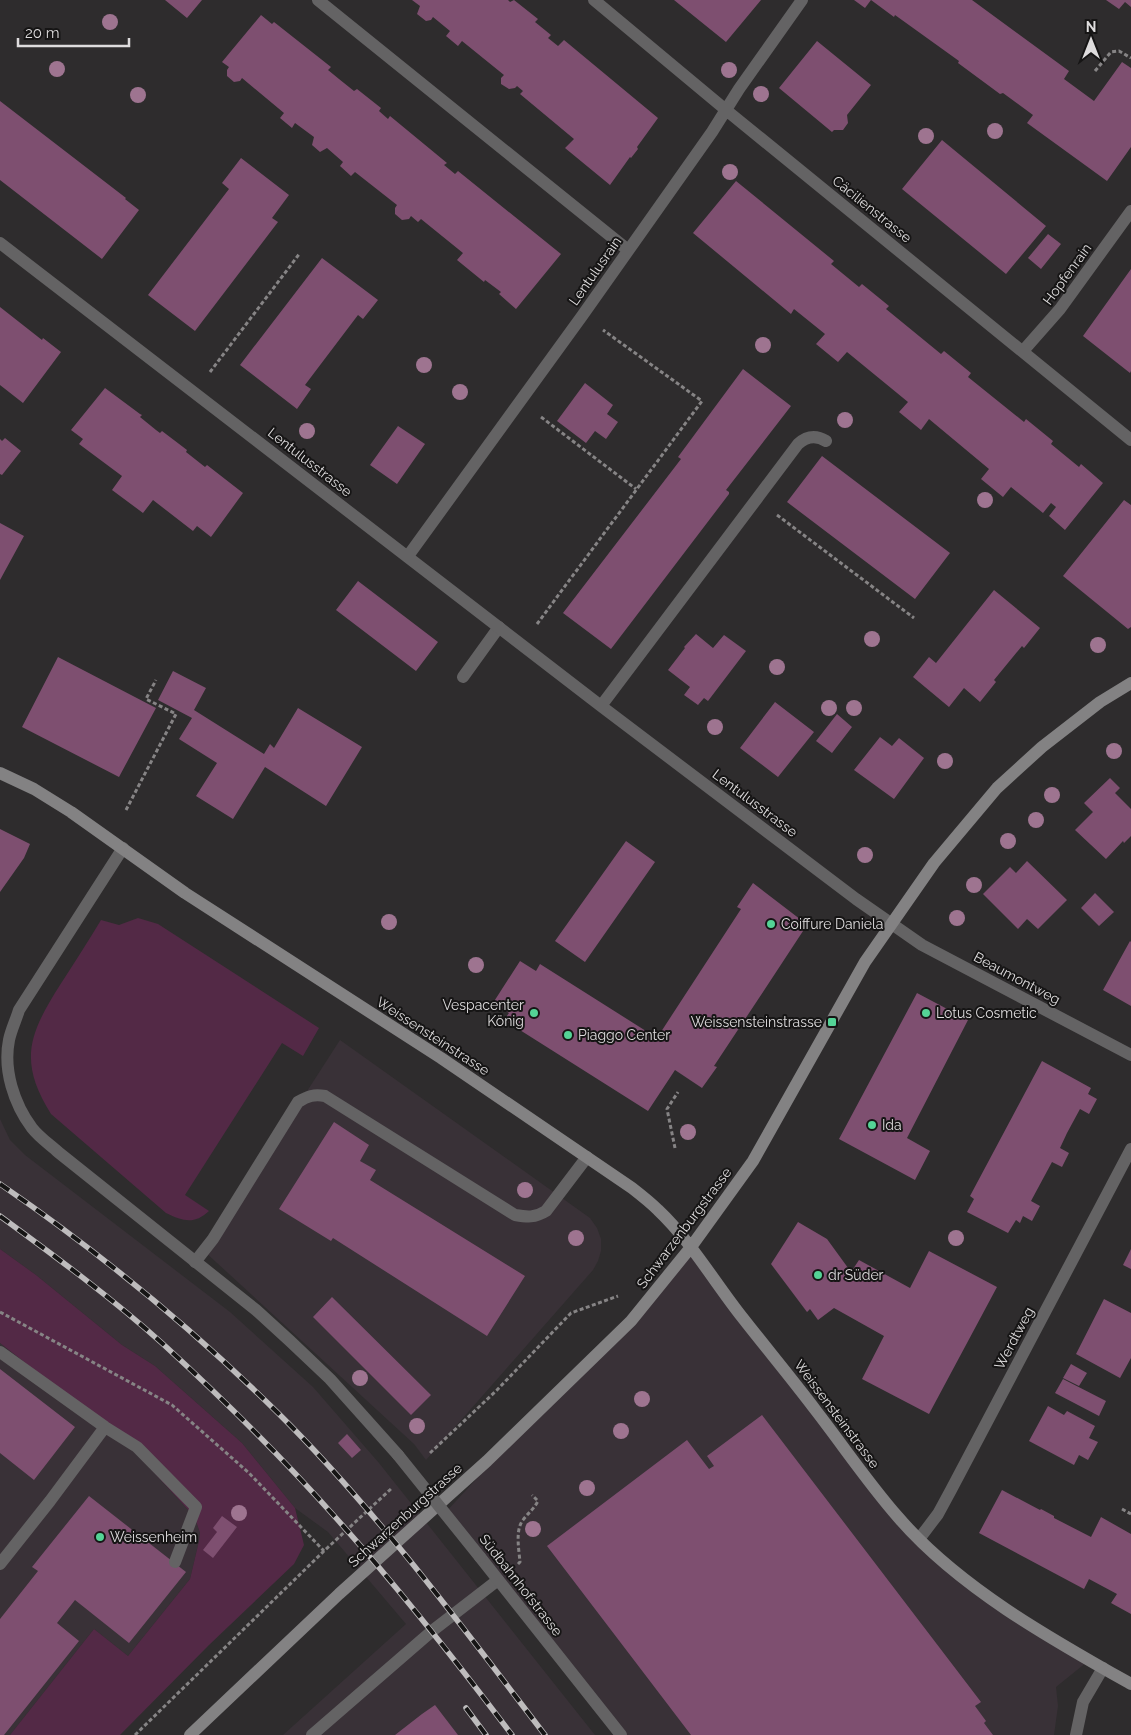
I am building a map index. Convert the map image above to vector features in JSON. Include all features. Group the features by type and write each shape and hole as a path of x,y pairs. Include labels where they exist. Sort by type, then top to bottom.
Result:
{"main road":[{"name":"Schwarzenburgstrasse","path":"190,1735 339,1594 487,1461 632,1321 690,1248 753,1161 855,979 891,923 940,855 998,788 1042,747 1100,702 1131,683"},
{"name":"Weissensteinstrasse","path":"0,773 34,789 71,812 185,893 442,1058 632,1188 659,1210 786,1371 882,1498 898,1518 919,1539 976,1587 1039,1630 1131,1684"}],"street":[{"path":"318,0 628,250"},
{"name":"Cäcilienstrasse","path":"594,0 1131,440"},
{"name":"Lentulusrain","path":"408,556 582,316 802,0"},
{"name":"Hopfenrain","path":"1023,351 1060,309 1131,211"},
{"name":"Lentulusstrasse","path":"0,243 601,706 856,899 891,923"},
{"path":"601,706 802,440 816,436 826,441"},
{"path":"463,677 499,627"},
{"path":"123,848 19,1010 9,1040 9,1071 18,1105 33,1128 58,1152 195,1262 213,1239 298,1102 307,1096 324,1096 514,1215 538,1216 546,1211 587,1157"},
{"name":"Beaumontweg","path":"891,923 922,945 1131,1055"},
{"name":"Werdtweg","path":"919,1539 938,1514 1131,1149"},
{"name":"Südbahnhofstrasse","path":"195,1262 256,1310 330,1379 398,1455 620,1735"},
{"path":"0,1352 105,1428 137,1447 196,1507 175,1562"},
{"path":"0,1564 105,1428"},
{"path":"312,1735 432,1632 498,1580"},
{"path":"1076,1735 1083,1702 1103,1668"}],"path":[{"path":"1094,71 1111,52 1119,51 1131,58"},
{"path":"209,373 300,253"},
{"path":"537,624 702,401 582,316"},
{"path":"521,402 636,489"},
{"path":"756,499 914,618"},
{"path":"126,810 176,714 146,699 156,680"},
{"path":"675,1148 667,1109 678,1092"},
{"path":"0,1312 172,1405 249,1473 324,1551"},
{"path":"425,1457 497,1390 572,1313"},
{"name":"Schwarzenburgstrasse","path":"135,1735 324,1551 396,1484"},
{"path":"519,1553 519,1530 522,1520 535,1508 538,1501 532,1495"},
{"path":"1122,1509 1131,1514"}],"shaded area":[{"path":"138,918 158,924 319,1028 303,1056 282,1043 185,1195 209,1211 193,1220 183,1220 166,1213 51,1114 34,1078 31,1063 35,1033 41,1018 49,1002 101,920 119,925"},
{"path":"340,1040 590,1218 597,1228 601,1239 601,1251 593,1270 426,1460 414,1444 204,1251"},
{"path":"0,1119 10,1140 25,1155 230,1312 313,1387 379,1463 595,1735 283,1735 406,1624 328,1532 295,1508 242,1443 155,1366 122,1345 36,1275 0,1249"},
{"path":"691,1247 916,1540 1087,1662 1056,1687 1058,1706 1054,1735 621,1735 444,1514"},
{"path":"0,1249 36,1275 122,1345 155,1366 242,1443 295,1508 304,1545 294,1564 209,1645 120,1735 10,1735 94,1629 128,1656 190,1579 200,1533 192,1514 126,1442 0,1343"},
{"name":"Weissenheim","path":"0,1343 126,1442 192,1514 200,1533 190,1579 128,1656 94,1629 10,1735 0,1735"}],"building":[{"path":"165,0 202,0 187,18"},
{"path":"412,0 508,0 510,2 514,0 538,19 535,22 551,35 548,38 558,46 564,40 658,118 637,147 638,149 610,185 565,148 574,139 520,94 523,91 517,86 509,89 501,84 501,78 504,75 462,41 458,46 446,36 450,31 433,17 431,20 426,21 417,14 420,6"},
{"path":"674,0 761,0 726,42"},
{"path":"854,0 871,0 865,8"},
{"path":"871,0 972,0 1069,71 1064,79 1094,101 1122,62 1131,68 1131,147 1107,181 1027,123 1033,115 1003,93 1000,94 958,63 959,61"},
{"path":"1106,0 1131,0 1131,7 1125,2 1119,9"},
{"path":"261,15 272,24 274,22 331,67 328,70 354,91 357,89 381,108 379,111 388,119 390,116 447,163 444,165 455,174 458,171 561,254 516,309 499,294 501,292 485,280 484,282 457,260 463,253 421,219 418,222 411,216 409,219 402,220 395,214 397,205 355,172 351,176 340,166 343,162 327,148 320,152 312,145 314,137 295,123 292,128 280,118 284,113 242,78 240,81 234,82 227,76 229,67 222,62"},
{"path":"817,41 871,85 847,115 848,123 843,130 834,130 832,132 779,88"},
{"path":"0,101 139,210 102,259 0,180"},
{"path":"942,140 1046,226 1006,274 902,189"},
{"path":"241,158 289,195 272,218 278,222 195,331 148,295 229,189 222,183"},
{"path":"736,181 834,261 831,264 859,287 862,284 889,306 886,309 941,354 944,351 971,373 968,377 1024,422 1026,419 1053,441 1051,444 1079,467 1081,464 1103,483 1065,530 1049,516 1056,507 1051,503 1043,513 1011,487 1003,497 981,479 989,469 929,419 921,430 899,412 908,402 847,352 838,362 816,344 825,334 794,309 791,314 693,233"},
{"path":"1048,234 1061,244 1041,269 1028,258"},
{"path":"322,258 378,300 363,319 358,315 305,385 311,389 297,409 240,365"},
{"path":"1131,269 1131,371 1130,373 1083,336"},
{"path":"0,307 42,340 43,338 61,352 23,403 0,385"},
{"path":"743,369 791,406 726,490 729,494 611,649 563,613 681,459 678,457"},
{"path":"585,383 613,405 607,414 618,422 606,439 595,431 586,443 557,421"},
{"path":"105,388 142,415 140,417 156,430 160,433 162,431 205,467 207,465 243,493 211,537 197,526 193,531 153,500 143,513 112,490 122,476 79,444 83,439 71,430"},
{"path":"398,426 425,444 397,484 370,465"},
{"path":"5,438 21,451 2,475 0,474 0,439 2,441"},
{"path":"822,456 950,553 915,599 787,502"},
{"path":"1124,500 1131,505 1131,627 1128,629 1063,576"},
{"path":"0,523 24,536 0,580"},
{"path":"358,581 438,642 416,671 336,610"},
{"path":"994,590 1040,628 1024,648 1022,646 994,680 996,682 980,702 964,688 949,707 913,677 929,657 936,663"},
{"path":"696,634 713,648 724,635 746,651 708,701 704,698 698,705 684,695 690,687 668,670"},
{"path":"58,657 156,708 119,777 22,727"},
{"path":"173,671 206,688 194,710 264,754 270,744 274,748 298,708 362,747 326,806 265,767 233,819 196,796 217,763 179,739 192,718 158,700"},
{"path":"775,702 814,732 778,777 740,748"},
{"path":"837,714 852,727 832,753 816,741"},
{"path":"880,737 892,746 899,738 924,758 894,799 854,770"},
{"path":"1110,778 1120,788 1115,793 1131,809 1131,836 1124,843 1123,841 1106,859 1075,830 1093,812 1084,803"},
{"path":"0,829 30,844 24,858 0,892"},
{"path":"626,841 655,862 585,962 555,941"},
{"path":"1027,861 1067,900 1038,929 1027,919 1018,929 983,894 1010,867 1016,873"},
{"path":"753,883 809,926 807,929 805,928 714,1066 717,1067 702,1088 675,1070 648,1111 504,1020 509,1013 493,1003 520,961 536,971 540,964 657,1038 741,909 737,907"},
{"path":"1095,893 1114,912 1099,926 1081,908"},
{"path":"1131,942 1131,1006 1103,990"},
{"path":"917,993 968,1020 907,1138 930,1151 915,1180 839,1139"},
{"path":"1042,1061 1091,1088 1088,1094 1097,1099 1089,1114 1080,1109 1067,1133 1060,1148 1069,1153 1062,1167 1052,1162 1031,1201 1040,1206 1032,1221 1023,1216 1020,1223 1016,1220 1008,1233 967,1212 974,1199 970,1196"},
{"path":"334,1122 369,1145 360,1161 376,1170 370,1180 525,1276 487,1336 333,1238 331,1241 279,1209"},
{"path":"798,1222 827,1239 851,1272 859,1260 910,1288 929,1251 997,1287 929,1414 862,1379 884,1336 834,1308 818,1320 810,1309 807,1312 771,1264"},
{"path":"1131,1249 1131,1269 1123,1265"},
{"path":"332,1297 431,1395 411,1415 313,1317"},
{"path":"1104,1299 1131,1313 1131,1358 1120,1378 1076,1354"},
{"path":"1071,1364 1087,1373 1079,1386 1063,1378"},
{"path":"0,1369 75,1427 34,1480 0,1453"},
{"path":"1063,1379 1106,1401 1099,1416 1055,1393"},
{"path":"1048,1406 1064,1415 1067,1411 1095,1426 1089,1438 1098,1442 1088,1460 1079,1455 1074,1465 1029,1441"},
{"path":"762,1415 981,1702 975,1706 993,1735 691,1735 547,1546 687,1440 709,1469 714,1466 707,1456"},
{"path":"347,1434 361,1450 352,1458 338,1443"},
{"path":"1002,1490 1091,1537 1101,1517 1131,1534 1131,1614 1111,1603 1117,1594 1089,1579 1084,1589 979,1533"},
{"path":"89,1496 186,1572 129,1643 75,1600 57,1623 79,1641 4,1735 0,1735 0,1619 38,1571 32,1567"},
{"path":"222,1516 237,1527 213,1558 203,1550 217,1532 213,1528"},
{"path":"435,1705 458,1735 395,1735 422,1714"}],"railway":[{"path":"0,1184 144,1292 213,1351 278,1413 349,1489 417,1569 545,1735"},
{"path":"0,1216 124,1310 163,1344 252,1429 316,1495 382,1571 512,1735"},
{"path":"466,1708 486,1735"}],"place":[{"name":"Coiffure Daniela","path":"771,924"},
{"name":"Vespacenter König","path":"534,1013"},
{"name":"Lotus Cosmetic","path":"926,1013"},
{"name":"Weissensteinstrasse","path":"832,1022"},
{"name":"Piaggo Center","path":"568,1035"},
{"name":"Ida","path":"872,1125"},
{"name":"dr Süder","path":"818,1275"},
{"name":"Weissenheim","path":"100,1537"}]}
